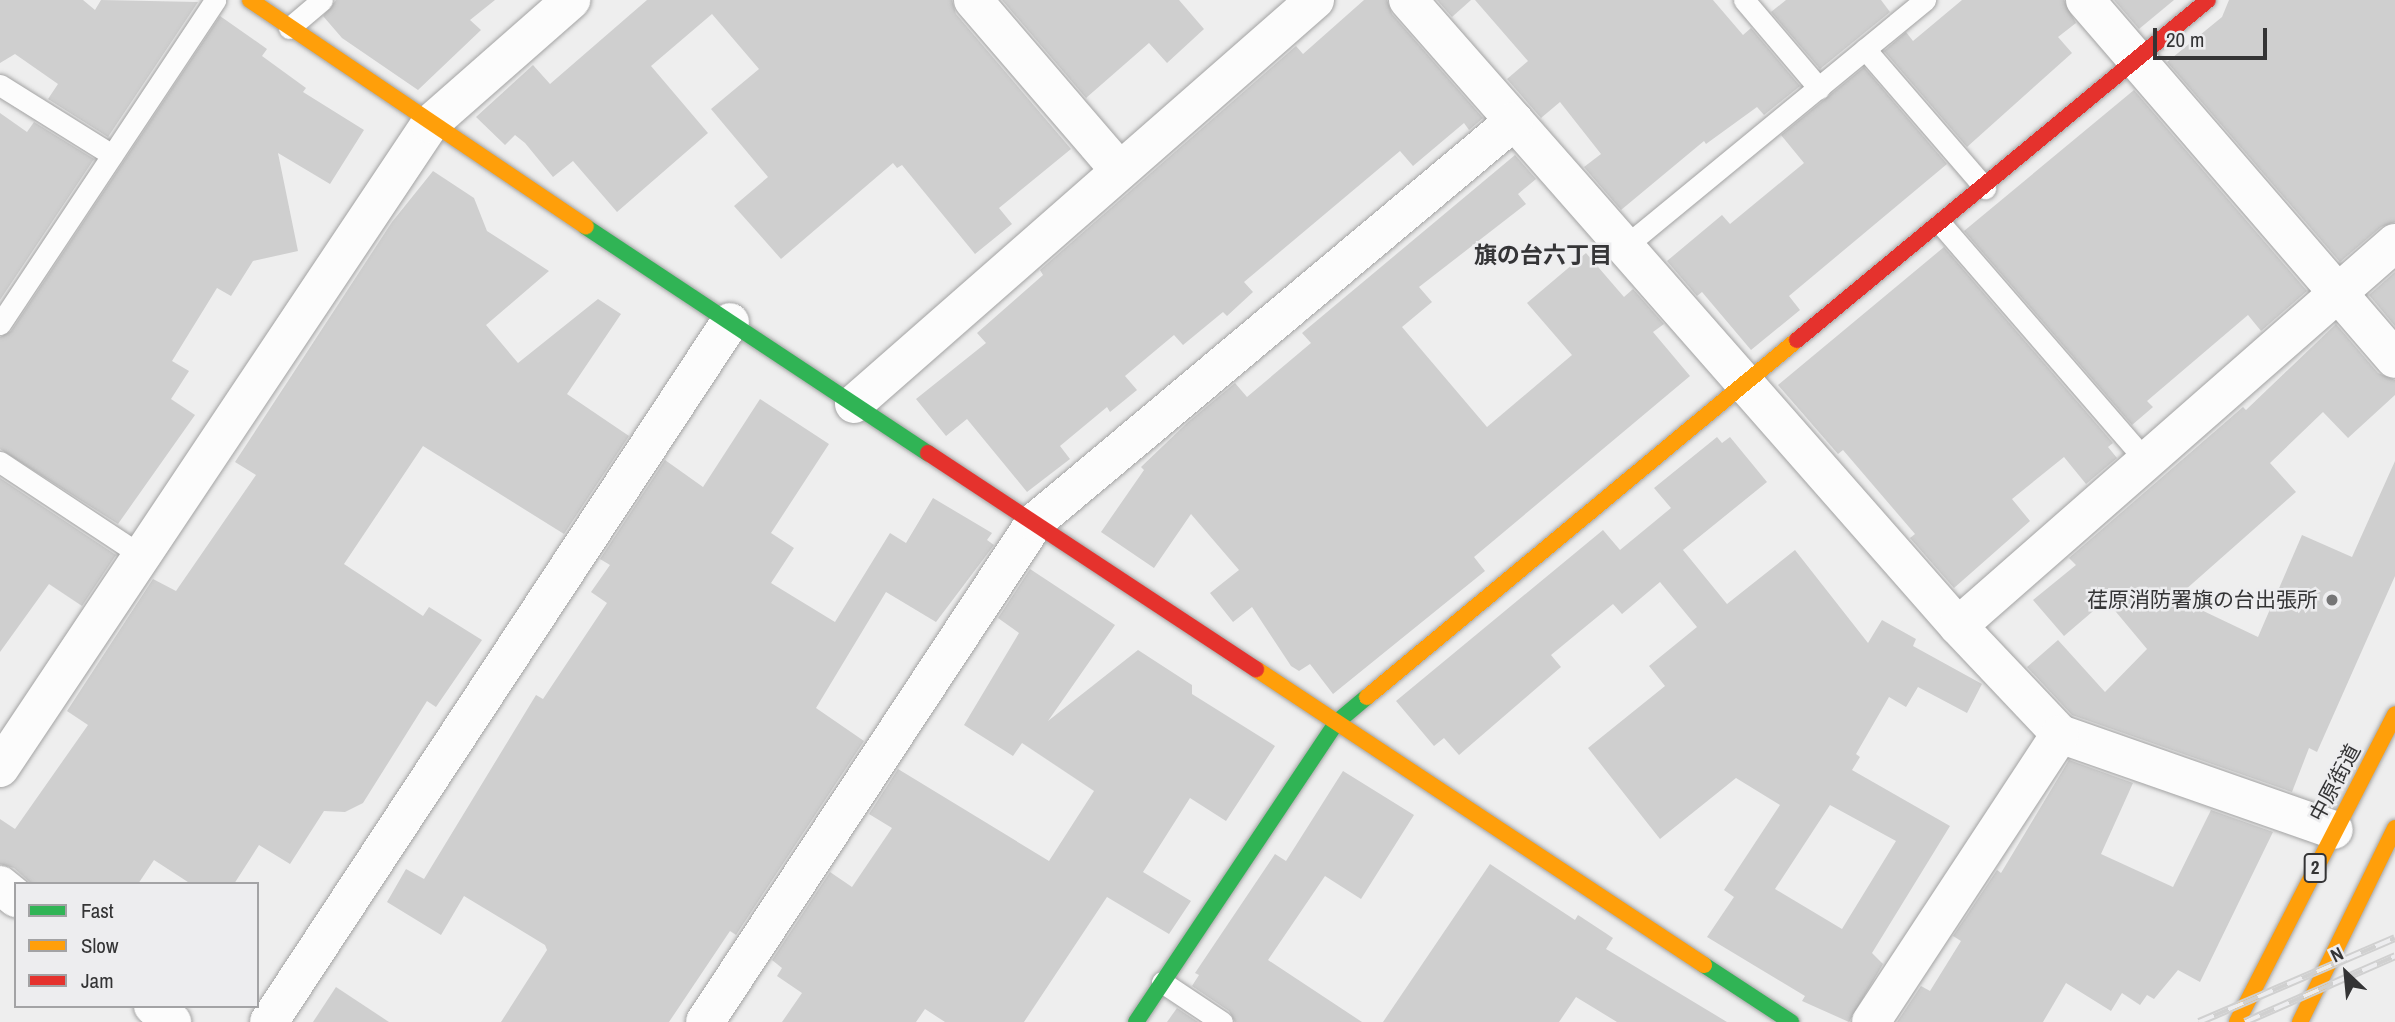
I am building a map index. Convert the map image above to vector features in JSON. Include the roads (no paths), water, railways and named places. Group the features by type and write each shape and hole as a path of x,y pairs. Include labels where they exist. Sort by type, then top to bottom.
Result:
{"street":[{"path":"250,0 430,124 730,323 1791,1022"},
{"path":"0,768 430,124 571,0"},
{"path":"973,0 1120,171"},
{"path":"854,404 1315,0"},
{"path":"1408,0 1623,248 1958,626 2060,734 2334,830"},
{"path":"2085,0 2395,359"},
{"path":"1136,1022 1337,722 2138,62 2208,0"},
{"path":"705,1022 1035,522 1514,121"},
{"path":"1958,626 2395,243"},
{"path":"270,1022 730,323"},
{"name":"中原街道","path":"2237,1022 2395,714"},
{"path":"1871,1022 2060,734"},
{"path":"2300,1022 2395,828"},
{"path":"0,885 14,896"},
{"path":"155,1008 172,1022"}],"lane":[{"path":"0,324 215,0"},
{"path":"289,28 322,0"},
{"path":"1744,0 1819,88"},
{"path":"1623,248 1925,0"},
{"path":"1865,49 1985,188"},
{"path":"0,85 113,155"},
{"path":"1941,224 2146,461"},
{"path":"0,462 142,556"},
{"path":"1162,982 1222,1022"}],"railway":[{"path":"2199,1022 2395,938"},
{"path":"2245,1022 2395,956"}],"place":[{"name":"荏原消防署旗の台出張所","path":"2332,600"}],"district":[{"name":"旗の台六丁目","path":"1543,255"}]}
